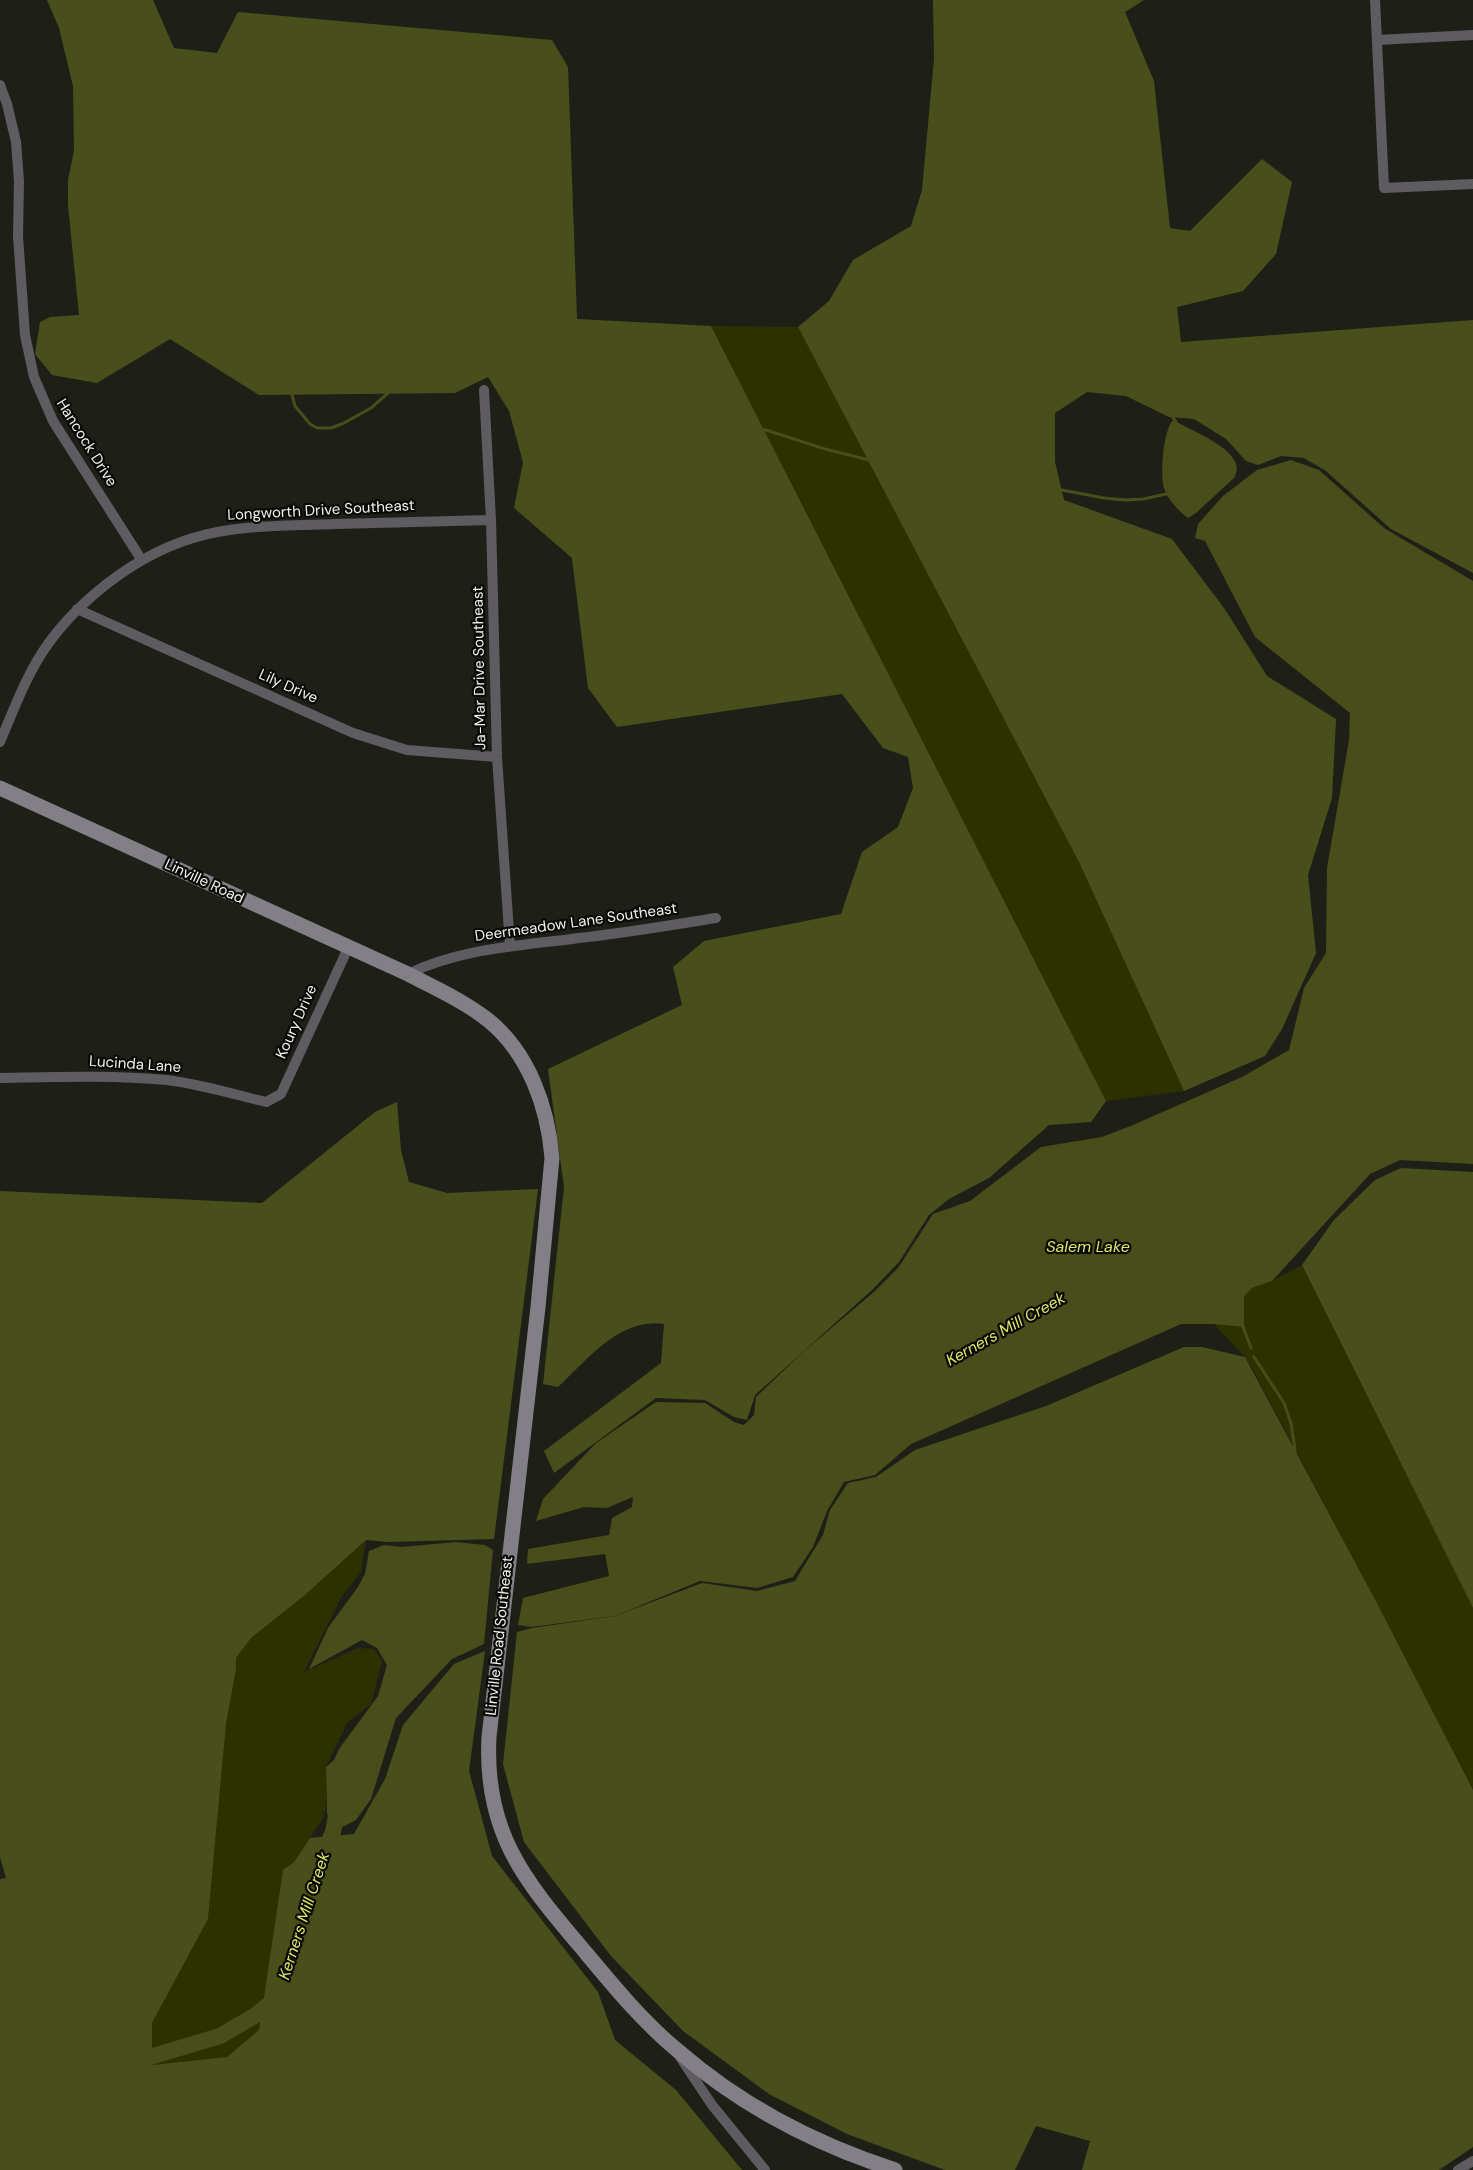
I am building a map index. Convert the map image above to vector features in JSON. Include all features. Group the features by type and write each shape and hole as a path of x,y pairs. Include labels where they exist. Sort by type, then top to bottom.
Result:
{"main road":[{"name":"Linville Road","path":"0,788 408,974"},
{"name":"Linville Road Southeast","path":"408,974 465,1005 486,1019 508,1040 536,1088 552,1150 538,1307 489,1737 492,1802 508,1846 535,1889 606,1977 675,2049 718,2082 767,2114 830,2146 895,2170"}],"street":[{"path":"1375,0 1384,188 1473,184"},
{"path":"1377,40 1473,35"},
{"name":"Hancock Drive","path":"0,85 16,142 19,181 18,236 25,335 34,377 53,421 141,559"},
{"name":"Ja-Mar Drive Southeast","path":"484,390 491,520 497,757 510,946"},
{"name":"Longworth Drive Southeast","path":"0,742 46,646 77,609 141,559 185,539 231,529 491,520"},
{"name":"Lily Drive","path":"77,609 353,733 407,750 497,757"},
{"name":"Deermeadow Lane Southeast","path":"408,974 430,963 510,946 716,918"},
{"name":"Koury Drive","path":"266,1102 281,1094 348,948"},
{"name":"Lucinda Lane","path":"0,1078 101,1076 168,1080 266,1102"},
{"path":"675,2049 712,2105 765,2170"},
{"path":"1458,2170 1473,2161"}],"shaded area":[{"path":"47,0 153,0 174,48 217,53 238,12 552,40 568,67 577,319 711,326 1106,1101 1091,1122 1049,1125 989,1178 949,1199 929,1215 899,1262 872,1290 755,1395 747,1420 734,1417 705,1400 656,1398 554,1473 544,1451 661,1363 664,1324 633,1327 605,1343 558,1387 543,1384 564,1187 548,1069 682,1005 673,967 704,941 841,914 862,852 898,827 913,788 908,757 883,748 842,694 617,727 588,688 572,558 514,508 523,462 509,411 488,377 455,393 259,395 170,339 97,383 52,375 35,354 40,322 50,317 79,315 68,205 68,180 74,151 73,86 59,28"},
{"path":"933,0 1144,0 1125,12 1154,81 1170,228 1190,231 1262,159 1292,182 1276,254 1243,291 1177,307 1181,342 1473,320 1473,573 1391,529 1326,471 1304,458 1281,456 1258,465 1246,461 1226,439 1194,419 1169,417 1126,396 1087,392 1055,413 1055,462 1064,500 1172,539 1224,608 1267,676 1336,719 1332,798 1308,875 1316,953 1282,1029 1265,1056 1184,1091 1079,862 798,327 829,301 853,260 911,226 922,190 934,59"},
{"path":"711,326 798,327 1079,862 1184,1091 1106,1101"},
{"path":"397,1102 401,1150 409,1182 447,1193 538,1189 494,1539 388,1542 366,1540 305,1595 251,1638 236,1658 226,1724 208,1919 152,2023 152,2065 227,2057 259,2030 283,1870 294,1862 310,1838 354,1834 385,1779 403,1725 454,1664 485,1651 469,1771 492,1856 598,1992 615,2040 676,2090 742,2170 0,2170 0,1879 6,1878 0,1857 0,1191 262,1203 375,1112"},
{"path":"1401,1168 1473,1172 1473,1608 1302,1265 1334,1220 1375,1180"},
{"path":"1302,1265 1473,1608 1473,1790 1252,1368 1245,1357 1214,1324 1243,1327 1244,1296 1252,1288 1272,1281"},
{"path":"1184,1347 1202,1347 1245,1357 1378,1605 1473,1790 1473,2147 1439,2170 1082,2170 1090,2141 1036,2126 1015,2170 945,2170 847,2134 769,2094 683,2031 611,1956 524,1842 503,1764 517,1632 615,1616 702,1583 757,1591 795,1581 823,1535 830,1510 848,1483 876,1477 915,1450 1046,1406"},
{"path":"366,1540 361,1572 342,1596 304,1672 358,1648 374,1649 382,1661 371,1704 347,1723 326,1767 326,1805 323,1818 294,1862 283,1871 259,2030 227,2057 152,2065 152,2023 208,1919 226,1724 236,1658 251,1638 305,1595"}],"water":[{"path":"1173,420 1216,443 1234,459 1237,468 1234,478 1188,518 1171,501 1163,482 1162,463 1165,443"},
{"name":"Salem Lake","path":"1291,460 1319,470 1384,528 1473,581 1473,1164 1400,1160 1370,1174 1272,1281 1252,1288 1244,1296 1244,1327 1181,1324 911,1444 875,1475 844,1482 827,1511 813,1547 793,1577 757,1588 700,1581 615,1616 531,1627 518,1625 523,1598 609,1576 605,1554 527,1564 528,1549 609,1535 612,1518 632,1507 633,1497 607,1508 584,1507 536,1521 543,1499 596,1443 656,1402 705,1403 734,1422 744,1425 754,1415 756,1397 898,1268 933,1214 970,1201 1041,1147 1102,1137 1133,1125 1242,1077 1289,1050 1304,988 1326,953 1327,868 1349,740 1350,713 1255,637 1205,541 1195,538 1198,524 1223,496 1257,470"},
{"path":"456,1542 485,1545 493,1550 484,1644 452,1659 396,1718 371,1799 356,1820 333,1832 327,1813 326,1767 334,1760 339,1749 378,1696 387,1665 377,1648 362,1640 309,1669 328,1628 365,1574 369,1551 384,1545 402,1547"}],"waterway":[{"path":"72,0 79,47 86,70 92,124 101,158 134,234 182,304 206,329 265,349 285,368 295,406 310,424 317,428 331,428 371,408 426,360 477,322 507,344 536,389 560,408 577,411 608,408 659,410 718,419 905,469 1037,488 1046,487 1104,498 1143,499 1171,493"},
{"path":"1037,0 1052,35 1085,98 1116,178 1132,235 1139,272 1155,390 1176,422"},
{"path":"1242,1324 1251,1348"},
{"path":"1254,1357 1284,1403 1291,1423 1295,1450 1295,1479 1291,1507 1294,1550 1299,1578 1311,1617 1352,1696 1359,1716 1360,1737 1354,1795 1356,1833 1367,1876 1368,1890 1377,1920 1386,1937 1396,1966 1407,2016 1419,2052 1429,2079 1444,2106"},
{"name":"Kerners Mill Creek","path":"0,2165 48,2105 66,2089 123,2065 220,2036 256,2015 279,1996 318,1867 333,1832 337,1811"},
{"path":"279,1996 275,2009 284,2106 302,2170"}]}
